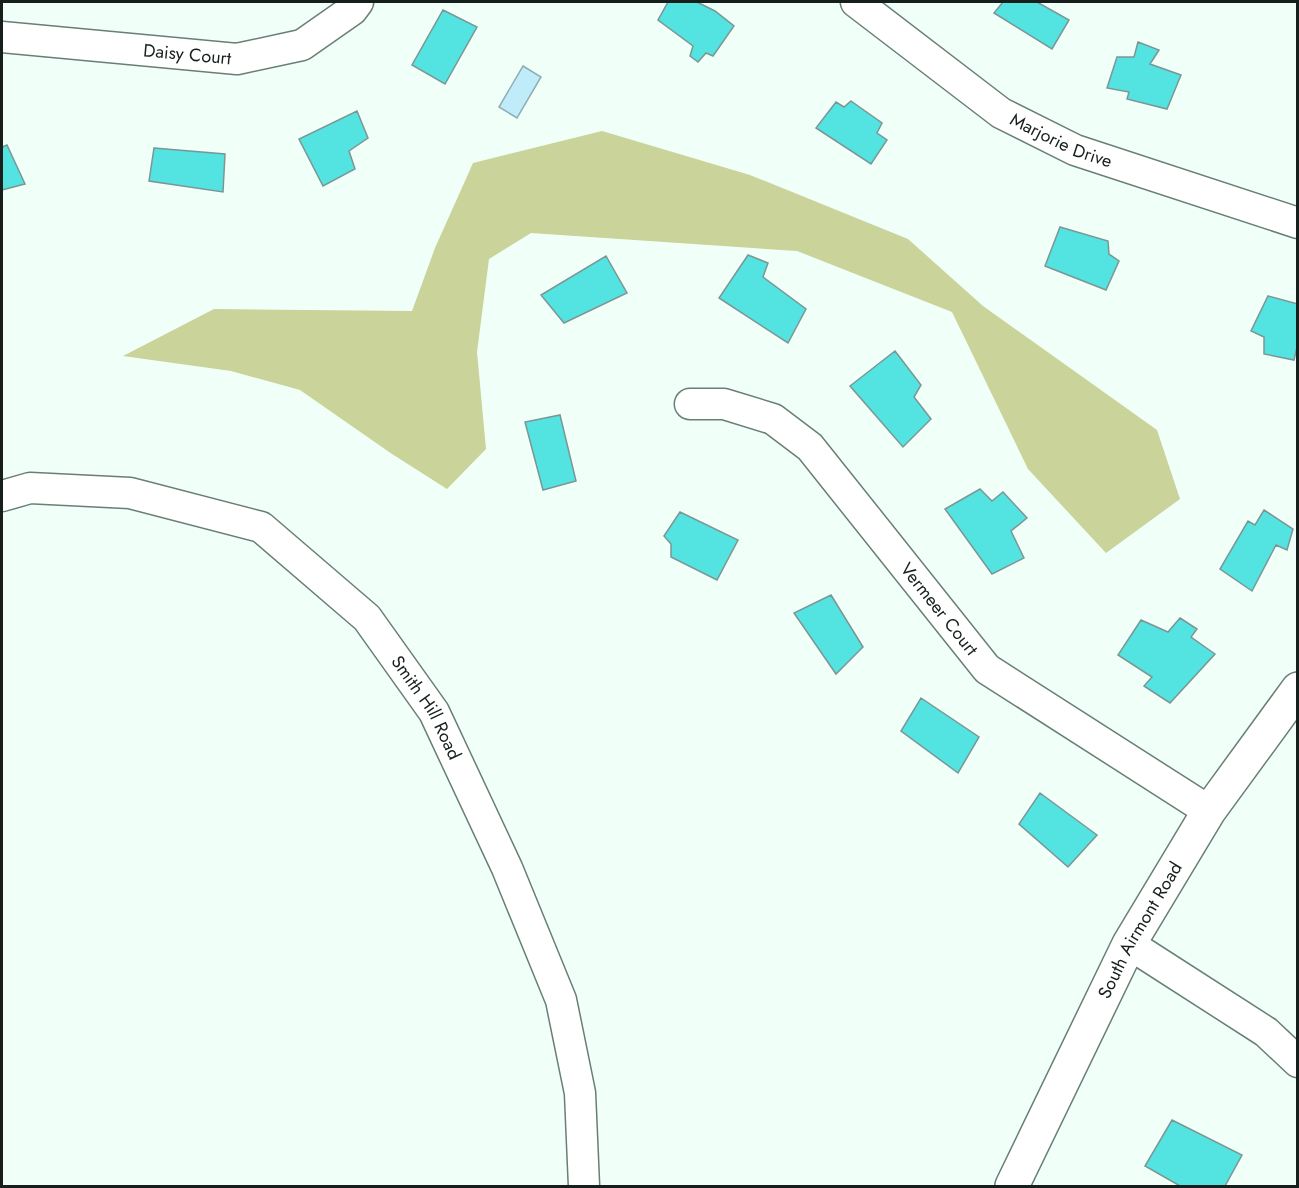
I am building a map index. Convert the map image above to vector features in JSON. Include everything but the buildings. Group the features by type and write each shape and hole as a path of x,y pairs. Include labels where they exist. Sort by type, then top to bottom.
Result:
{"street":[{"name":"Daisy Court","path":"2,37 237,59 302,45 352,10 358,2"},
{"name":"Marjorie Drive","path":"855,2 1001,112 1075,150 1298,223"},
{"name":"Vermeer Court","path":"690,404 724,404 772,419 810,447 987,669 1209,811"},
{"name":"Smith Hill Road","path":"2,496 30,488 130,493 261,526 367,618 434,712 507,868 561,1000 580,1093 584,1186"},
{"name":"South Airmont Road","path":"1012,1186 1129,944 1209,811 1298,689"},
{"path":"1129,944 1266,1032 1298,1062"}],"green space":[{"path":"602,131 750,175 908,239 983,306 1157,430 1180,499 1106,553 1028,469 952,312 797,251 531,233 489,259 477,352 486,449 447,489 300,390 231,371 123,356 214,309 412,311 435,248 473,163"}],"water":[{"path":"523,66 541,77 517,118 499,107"}]}
